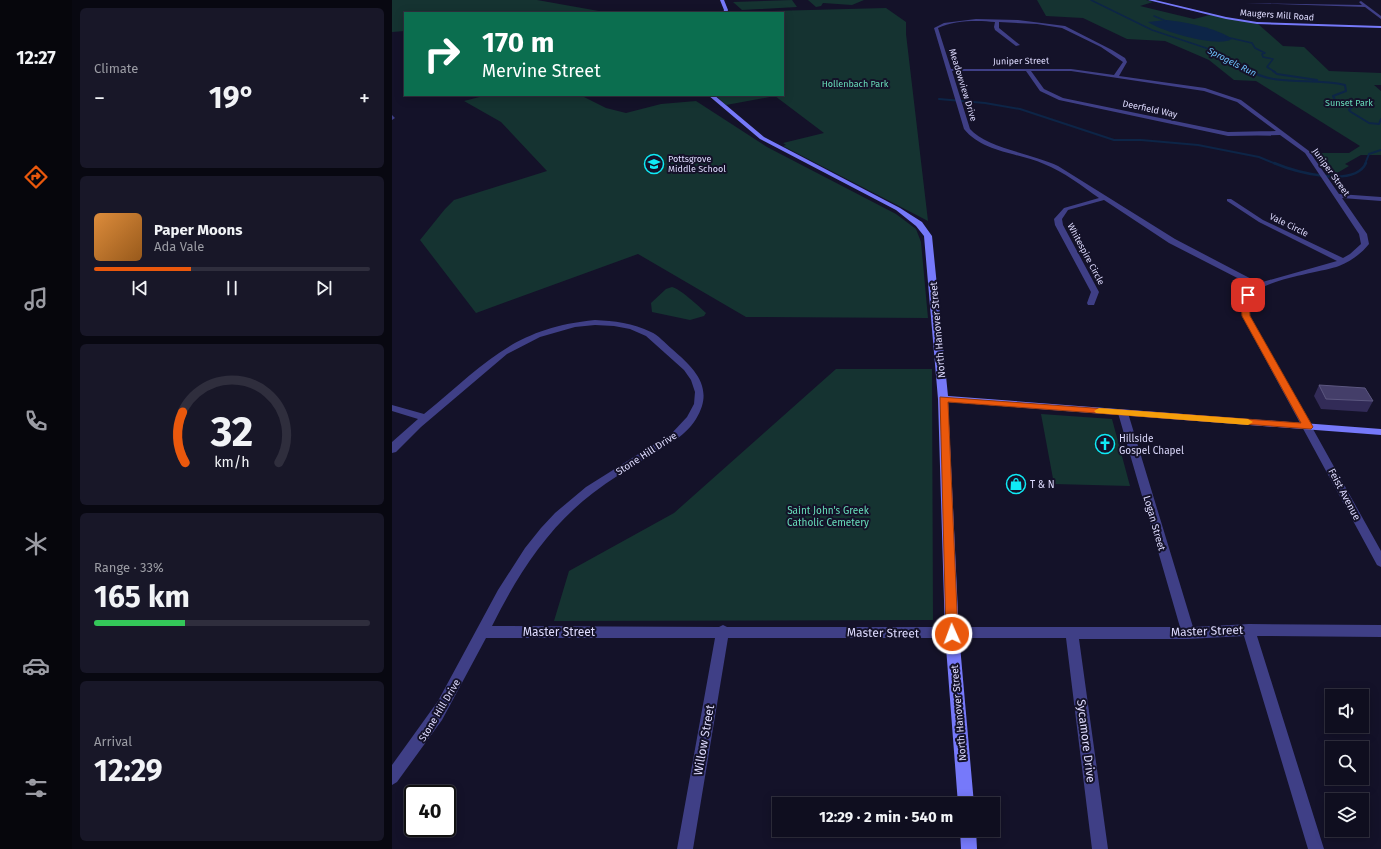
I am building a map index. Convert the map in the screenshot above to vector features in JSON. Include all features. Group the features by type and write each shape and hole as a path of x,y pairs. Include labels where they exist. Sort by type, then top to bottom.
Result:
{"street":[{"path":"722,0 725,12"},
{"name":"Maugers Mill Road","path":"1150,0 1226,18 1257,23 1381,27"},
{"path":"1362,0 1361,2 1365,6 1381,18"},
{"path":"1247,3 1365,6"},
{"name":"Meadowview Drive","path":"1116,76 1125,62 1123,59 1063,28 1042,24 954,21 936,28 967,129 972,135 989,144 1046,162 1172,241 1258,285"},
{"path":"997,22 997,29 1018,45"},
{"name":"Juniper Street","path":"950,70 1071,70 1205,90 1239,101 1307,152 1363,234 1364,244 1359,252 1344,261 1330,267 1258,285"},
{"name":"Deerfield Way","path":"1027,70 1042,90 1061,99 1228,134 1283,133"},
{"name":"North Hanover Street","path":"712,96 762,138 898,209 911,217 924,229 928,236 943,399 952,634 965,797"},
{"path":"1338,196 1381,199"},
{"name":"Whitespire Circle","path":"1091,303 1095,292 1059,225 1058,219 1066,209 1105,198"},
{"name":"Vale Circle","path":"1229,200 1261,221 1344,261"},
{"path":"1258,285 1248,295 1245,303 1246,316 1308,427"},
{"name":"Stone Hill Drive","path":"392,449 496,358 516,345 557,329 587,324 616,324 631,327 649,334 692,372 699,388 699,404 696,413 687,425 676,435 584,494 564,510 545,531 526,557 481,632 444,705 421,741 392,776"},
{"path":"943,399 1381,432"},
{"path":"392,408 426,418"},
{"name":"Logan Street","path":"1123,413 1188,633"},
{"name":"Feist Avenue","path":"1308,427 1381,562"},
{"path":"1249,630 1316,849"},
{"name":"Master Street","path":"481,632 723,631 952,634 1072,632 1188,633 1249,630 1381,631"},
{"name":"Willow Street","path":"686,849 723,631"},
{"name":"Sycamore Drive","path":"1072,632 1100,849"},
{"path":"968,837 969,849"}],"green space":[{"path":"392,0 537,0 604,12 404,12 404,31 392,32"},
{"path":"792,0 797,7 742,10 733,2"},
{"path":"808,0 864,0 852,5 823,3 821,6 816,7"},
{"name":"Sunset Park","path":"1037,0 1146,0 1153,2 1140,6 1194,19 1210,15 1258,24 1283,46 1304,47 1329,71 1381,73 1381,85 1374,85 1381,91 1381,155 1361,155 1345,164 1349,166 1332,176 1315,153 1349,153 1360,146 1256,81 1234,80 1209,60 1165,41 1127,39 1083,18 1046,16"},
{"name":"Hollenbach Park","path":"886,8 906,22 906,34 928,221 783,146 786,145 783,143 824,133 775,96 784,96 784,12 729,12"},
{"path":"483,96 582,96 606,108 626,113 661,104 696,101 767,147 896,214 916,229 921,242 928,318 746,317 638,254 476,313 420,240 454,200 547,171 501,122 464,101"},
{"name":"Hollenbach Park","path":"716,96 775,96 726,105"},
{"path":"672,287 684,294 706,313 704,316 690,320 652,312 651,303 666,289"},
{"name":"Saint John's Greek Catholic Cemetery","path":"836,369 932,369 933,620 554,621 569,571 674,513"},
{"path":"1041,414 1112,419 1130,486 1054,484"}],"water":[{"path":"1167,20 1192,24 1210,29 1232,39 1215,42 1190,38 1165,30 1148,22"}],"building":[{"path":"1319,385 1365,388 1373,401 1326,399"}],"waterway":[{"name":"Sprogels Run","path":"1091,0 1152,30 1206,48 1251,71"},
{"path":"1154,16 1166,21"},
{"path":"1226,37 1252,43 1255,48 1265,53 1262,54 1263,57 1273,59 1267,67 1275,72"},
{"name":"Sprogels Run","path":"1251,71 1273,79 1345,85 1346,91 1333,96 1335,100 1342,101 1352,107 1349,110 1351,112 1369,123 1379,124 1381,119"},
{"name":"Sprogels Run","path":"1273,71 1277,74 1317,80"},
{"path":"939,99 985,103 1020,109 1114,140 1141,140 1198,145 1259,157 1276,164"},
{"path":"1365,164 1369,154 1381,150"},
{"path":"1274,163 1308,173 1337,177 1349,175 1359,171 1366,163"}],"slow traffic":[{"path":"1099,411 1248,422"}],"place":[{"name":"Pottsgrove Middle School","path":"654,164"},
{"name":"Hillside Gospel Chapel","path":"1105,444"},
{"name":"T & N","path":"1016,484"}],"route":[{"path":"952,634 943,399 1308,427 1246,316 1245,303 1248,295"}]}
